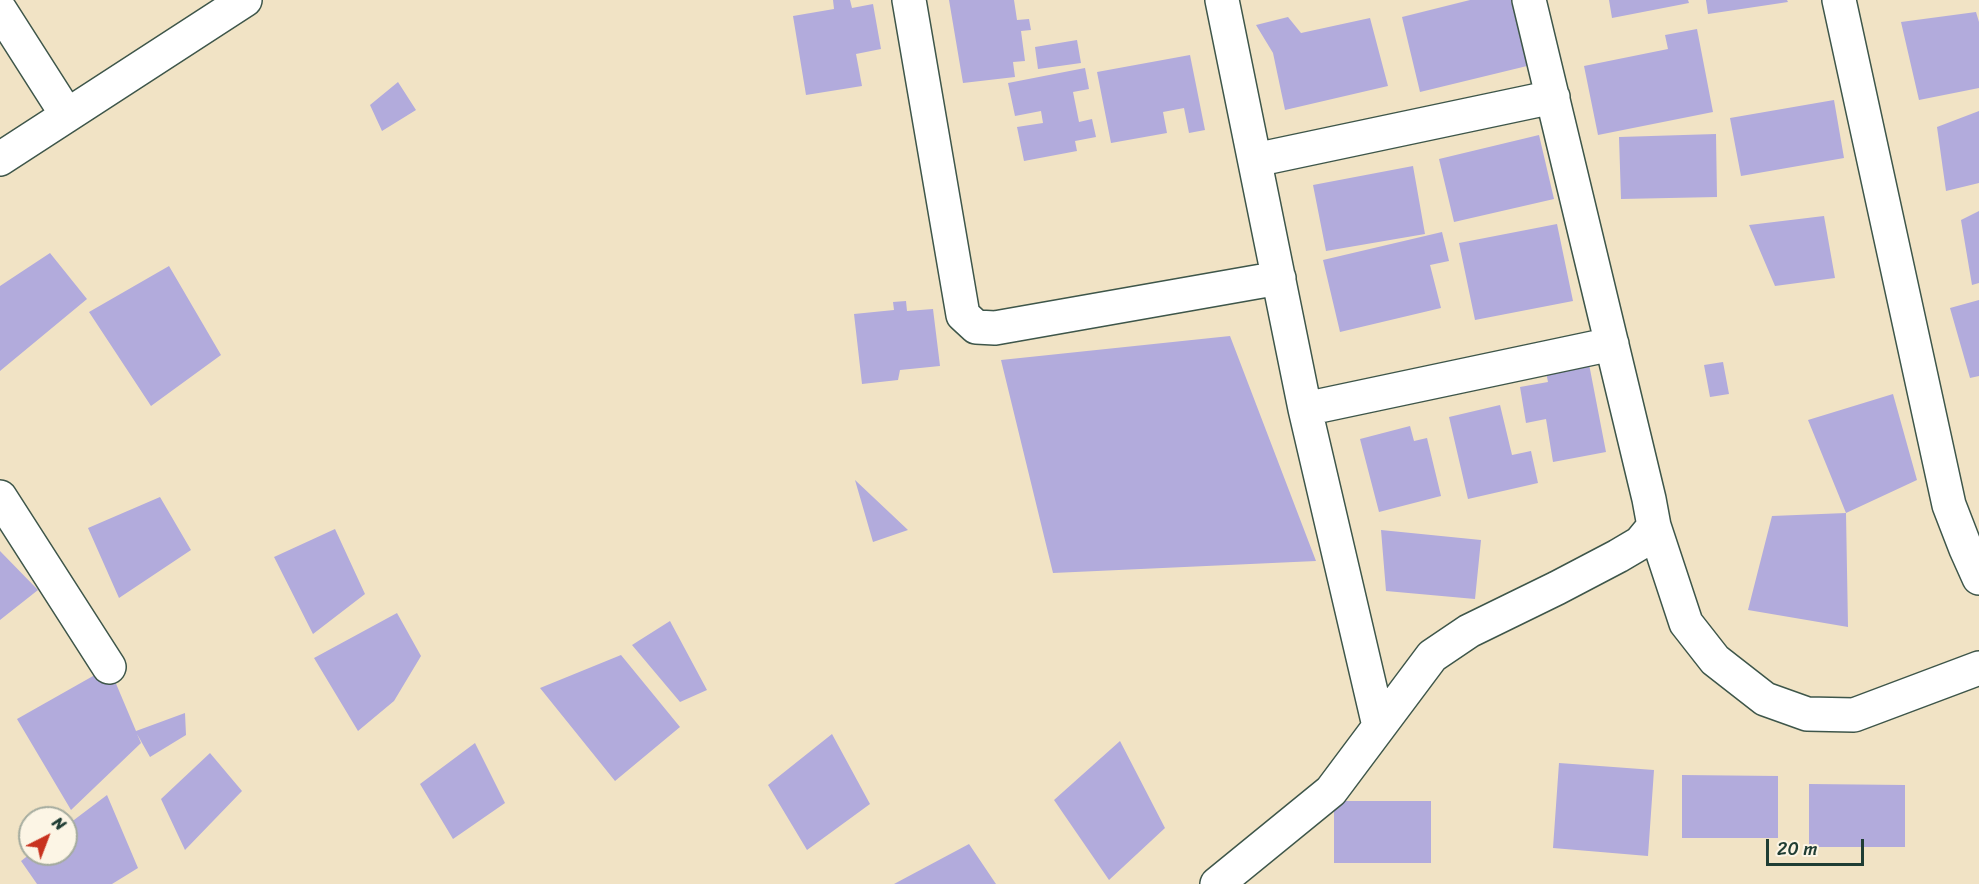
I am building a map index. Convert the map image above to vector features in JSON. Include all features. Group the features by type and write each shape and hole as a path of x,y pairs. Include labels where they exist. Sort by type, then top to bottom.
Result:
{"street":[{"path":"0,159 245,0"},
{"path":"909,0 963,315 976,327 995,328 1279,278"},
{"path":"1222,0 1305,409 1379,726"},
{"path":"1529,0 1654,526 1686,623 1715,660 1765,699 1806,714 1854,716 1979,668"},
{"path":"1839,0 1949,505 1965,549 1979,578"},
{"path":"0,10 67,115"},
{"path":"1255,160 1553,98"},
{"path":"1305,409 1612,344"},
{"path":"0,497 109,667"},
{"path":"1217,884 1331,791 1432,656 1470,631 1618,556 1640,543 1654,526"}],"building":[{"path":"833,0 850,0 852,8 873,4 881,49 856,54 862,86 806,95 793,16 834,9"},
{"path":"949,0 1014,0 1017,20 1029,19 1031,30 1021,31 1025,61 1013,62 1015,77 963,83"},
{"path":"1470,0 1511,0 1527,66 1420,92 1402,17"},
{"path":"1609,0 1688,0 1689,3 1612,18"},
{"path":"1706,0 1787,0 1788,2 1708,14"},
{"path":"1976,12 1979,22 1979,88 1919,100 1901,22"},
{"path":"1288,17 1301,33 1370,18 1388,86 1285,110 1273,53 1256,25"},
{"path":"1697,29 1713,112 1598,135 1584,66 1668,49 1665,35"},
{"path":"1077,40 1081,63 1038,69 1035,47"},
{"path":"1190,55 1205,130 1189,133 1184,108 1163,112 1167,133 1111,143 1097,72"},
{"path":"1085,68 1089,89 1073,92 1079,122 1092,119 1096,137 1075,141 1077,151 1024,161 1017,127 1043,123 1041,111 1015,116 1008,83"},
{"path":"398,82 416,110 382,131 370,105"},
{"path":"1834,100 1844,158 1741,176 1730,118"},
{"path":"1979,111 1979,183 1946,191 1937,127"},
{"path":"1716,134 1717,197 1621,199 1619,137"},
{"path":"1539,135 1554,199 1454,222 1439,159"},
{"path":"1413,166 1425,234 1326,251 1313,185"},
{"path":"1979,211 1979,283 1972,285 1961,220"},
{"path":"1824,216 1835,278 1775,286 1749,225"},
{"path":"1557,224 1573,301 1475,320 1459,243"},
{"path":"1442,232 1449,261 1430,265 1441,308 1340,332 1323,260"},
{"path":"50,253 87,299 0,371 0,286"},
{"path":"169,266 221,355 151,406 89,312"},
{"path":"1979,300 1979,376 1970,378 1950,308"},
{"path":"906,301 907,311 933,309 940,366 900,370 898,380 862,384 854,314 894,310 893,302"},
{"path":"1230,336 1316,561 1053,573 1001,360"},
{"path":"1723,362 1729,394 1710,397 1704,365"},
{"path":"1589,364 1606,452 1553,462 1546,419 1526,423 1520,387 1548,382 1546,372"},
{"path":"1893,394 1917,480 1846,513 1808,420"},
{"path":"1500,405 1512,455 1531,451 1538,483 1468,499 1449,417"},
{"path":"1410,426 1414,441 1427,438 1441,496 1379,512 1360,439"},
{"path":"855,480 908,530 873,542"},
{"path":"160,497 191,550 119,598 88,528"},
{"path":"1846,513 1848,627 1748,610 1772,516"},
{"path":"335,529 365,594 313,634 274,557"},
{"path":"1381,530 1481,540 1475,599 1386,591"},
{"path":"0,551 38,590 0,620"},
{"path":"397,613 421,656 394,701 358,731 314,658"},
{"path":"670,621 707,690 680,702 632,645"},
{"path":"621,655 680,727 615,781 540,688"},
{"path":"109,667 136,731 185,713 186,735 150,757 137,734 141,743 75,806 69,806 17,719"},
{"path":"832,734 870,804 807,850 768,785"},
{"path":"1120,741 1165,828 1109,880 1054,800"},
{"path":"475,743 505,803 453,839 420,784"},
{"path":"210,753 242,791 185,850 161,799"},
{"path":"1559,763 1654,770 1648,856 1553,848"},
{"path":"1682,775 1778,776 1778,838 1682,838"},
{"path":"1809,784 1905,785 1905,847 1809,847"},
{"path":"107,795 138,868 112,884 37,884 24,866 78,866 78,817"},
{"path":"1334,801 1431,801 1431,863 1334,863"},
{"path":"969,844 996,884 894,884"}]}
